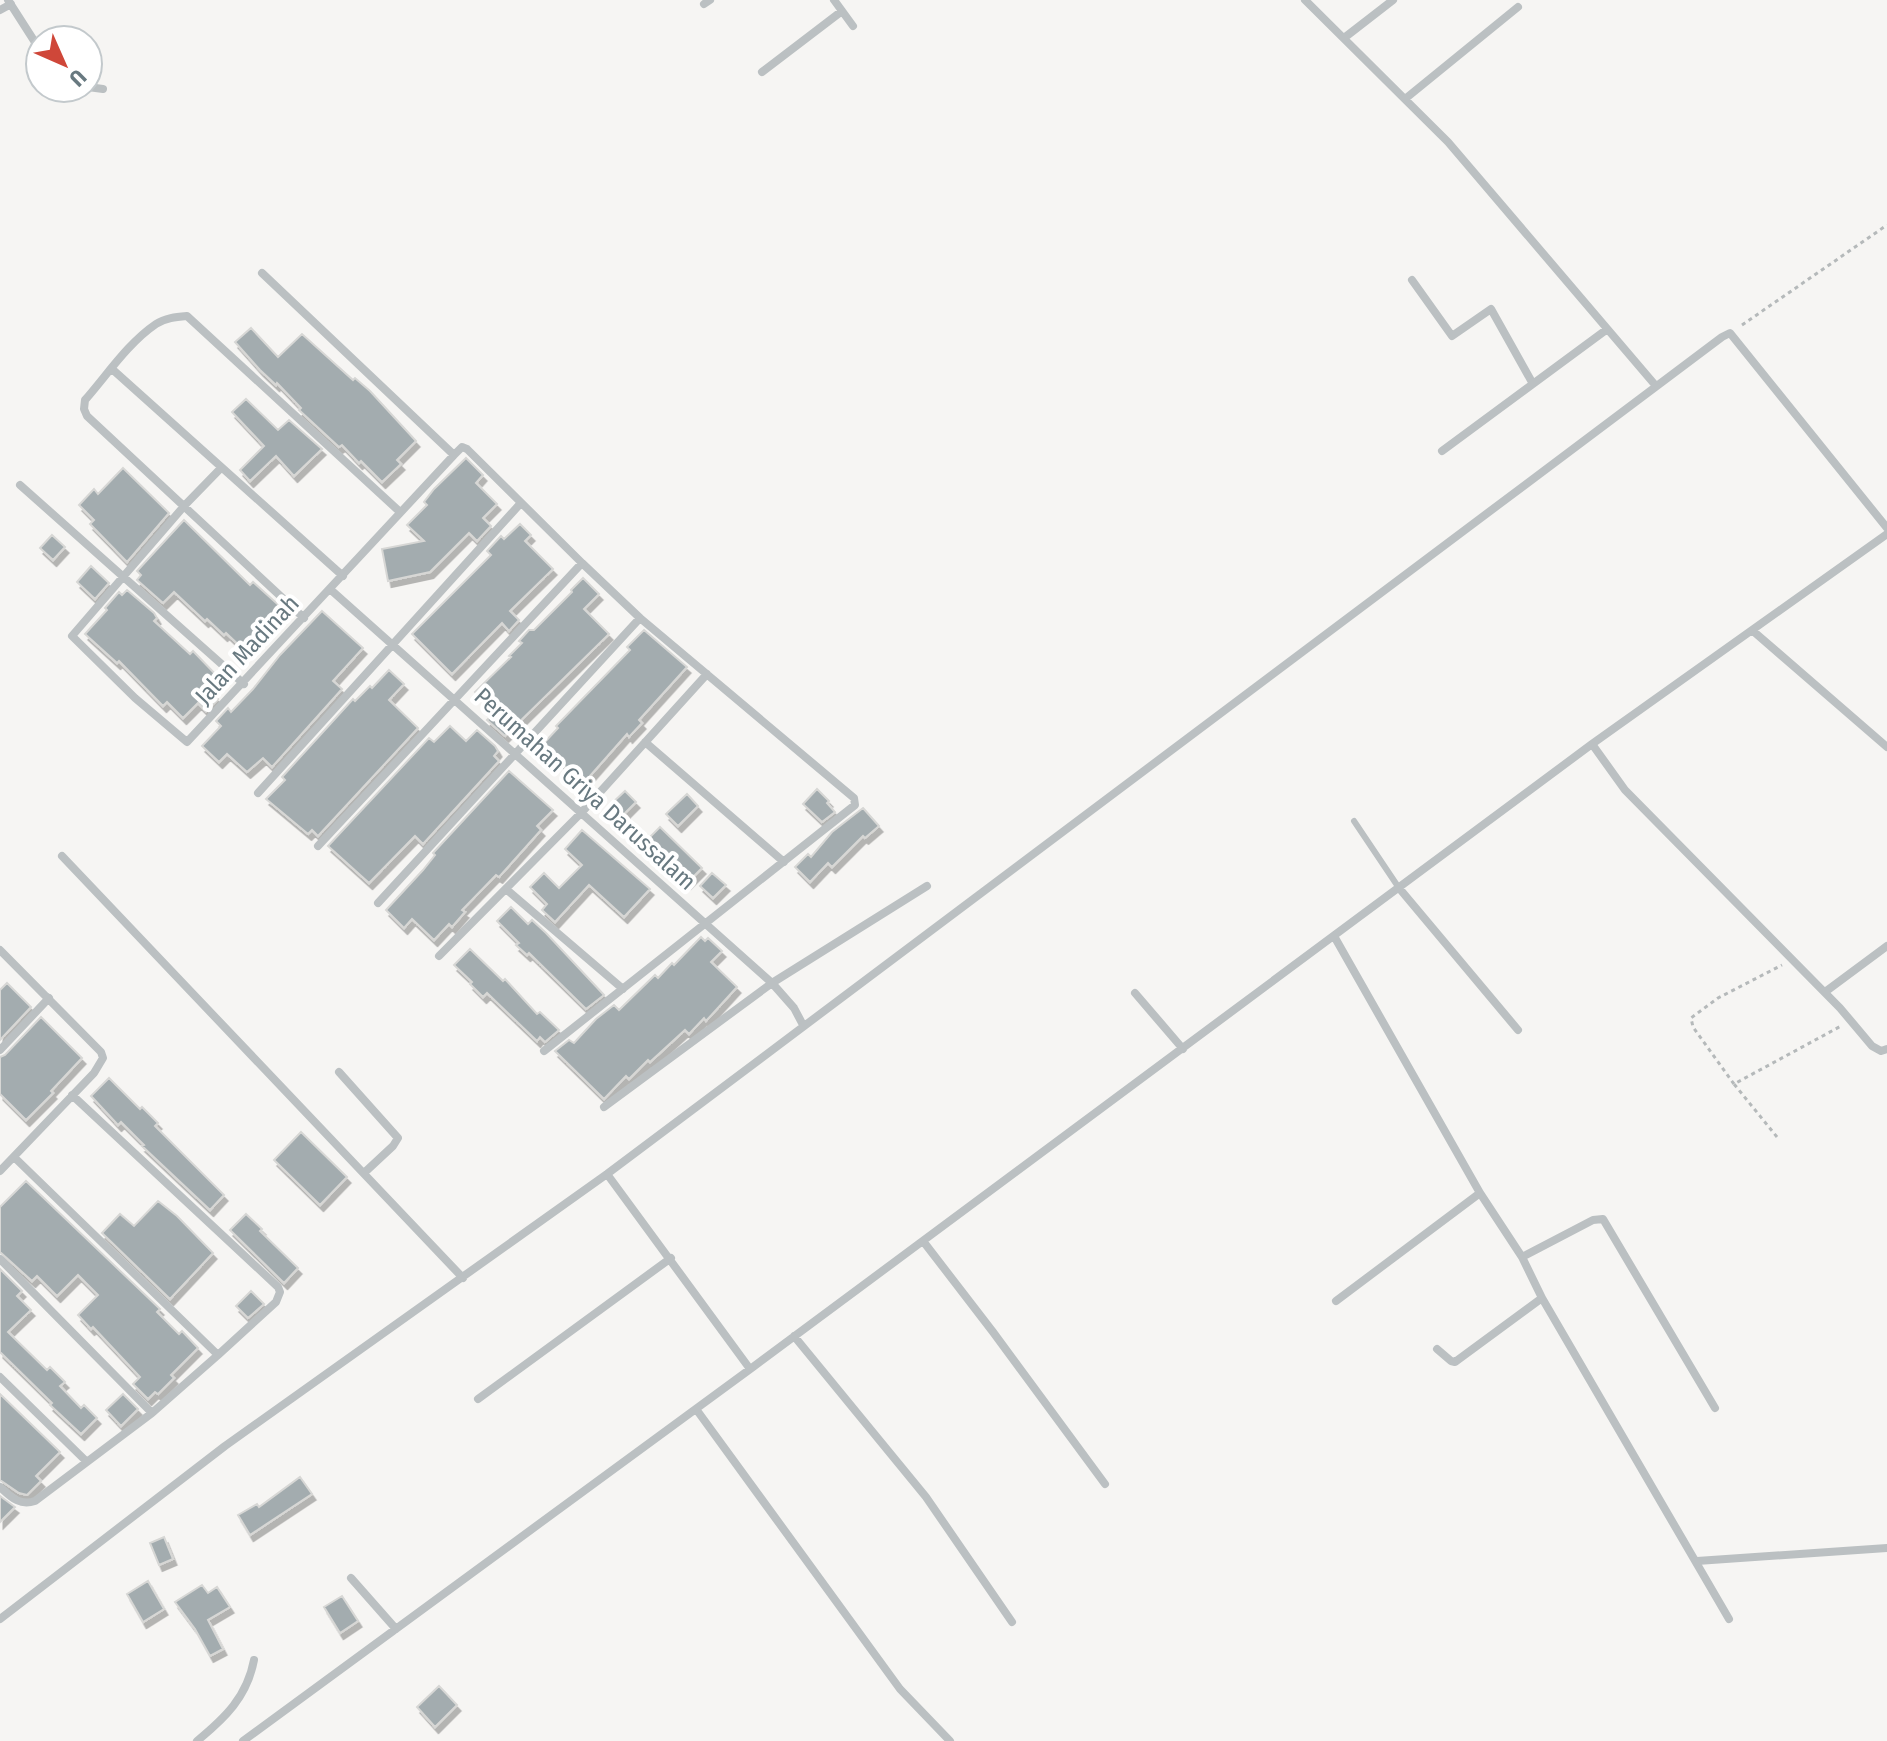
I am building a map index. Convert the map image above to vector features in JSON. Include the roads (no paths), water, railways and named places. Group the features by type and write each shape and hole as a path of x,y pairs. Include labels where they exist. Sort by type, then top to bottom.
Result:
{"street":[{"path":"834,0 853,26"},
{"path":"1305,0 1448,142 1653,383"},
{"path":"1344,38 1393,0"},
{"path":"0,10 10,2 24,24"},
{"path":"1405,99 1518,7"},
{"path":"762,72 842,11"},
{"path":"262,273 454,455 462,447 467,449 640,618 856,800 855,805 544,1051"},
{"path":"1412,280 1452,336 1491,309 1533,384"},
{"path":"304,618 87,416 85,400 132,346 157,323 187,316 400,512"},
{"path":"1442,451 1606,330"},
{"path":"0,1619 225,1446 607,1174 1653,383 1730,333 1886,529 1753,631 1398,885 1183,1049 696,1409 392,1626 243,1741"},
{"path":"112,369 343,576"},
{"name":"Jalan Madinah","path":"123,578 72,636 187,742 454,455"},
{"path":"123,578 221,468"},
{"path":"20,485 244,684"},
{"path":"258,793 520,504"},
{"path":"318,846 582,563"},
{"name":"Perumahan Griya Darussalam","path":"331,590 772,983 794,1008 803,1025"},
{"path":"378,903 640,618"},
{"path":"1753,631 1887,747"},
{"path":"439,956 582,812 707,674"},
{"path":"645,742 784,862"},
{"path":"1592,744 1625,790 1825,992 1872,1046 1881,1051 1887,1049"},
{"path":"62,856 463,1278"},
{"path":"1398,885 1518,1030"},
{"path":"604,1107 772,983 927,886"},
{"path":"506,889 623,989"},
{"path":"1334,936 1729,1619"},
{"path":"1825,992 1887,946"},
{"path":"0,950 101,1052 103,1058 103,1063 0,1171"},
{"path":"1135,993 1183,1049"},
{"path":"0,1050 49,998"},
{"path":"339,1072 398,1138 364,1173"},
{"path":"0,1487 17,1501 35,1501 152,1413 276,1302 280,1292 72,1095"},
{"path":"14,1157 218,1355"},
{"path":"607,1174 750,1369"},
{"path":"1336,1301 1480,1193"},
{"path":"1522,1257 1593,1220 1603,1219 1715,1408"},
{"path":"923,1241 1105,1484"},
{"path":"478,1399 671,1258"},
{"path":"0,1259 152,1413"},
{"path":"1437,1349 1455,1362 1542,1298"},
{"path":"794,1336 926,1497 1012,1622"},
{"path":"0,1377 86,1461"},
{"path":"696,1409 900,1689 950,1741"},
{"path":"1697,1561 1887,1548"},
{"path":"351,1578 392,1626"},
{"path":"197,1741 220,1722 240,1698 254,1660"}],"lane":[{"path":"1354,821 1398,885"}]}
